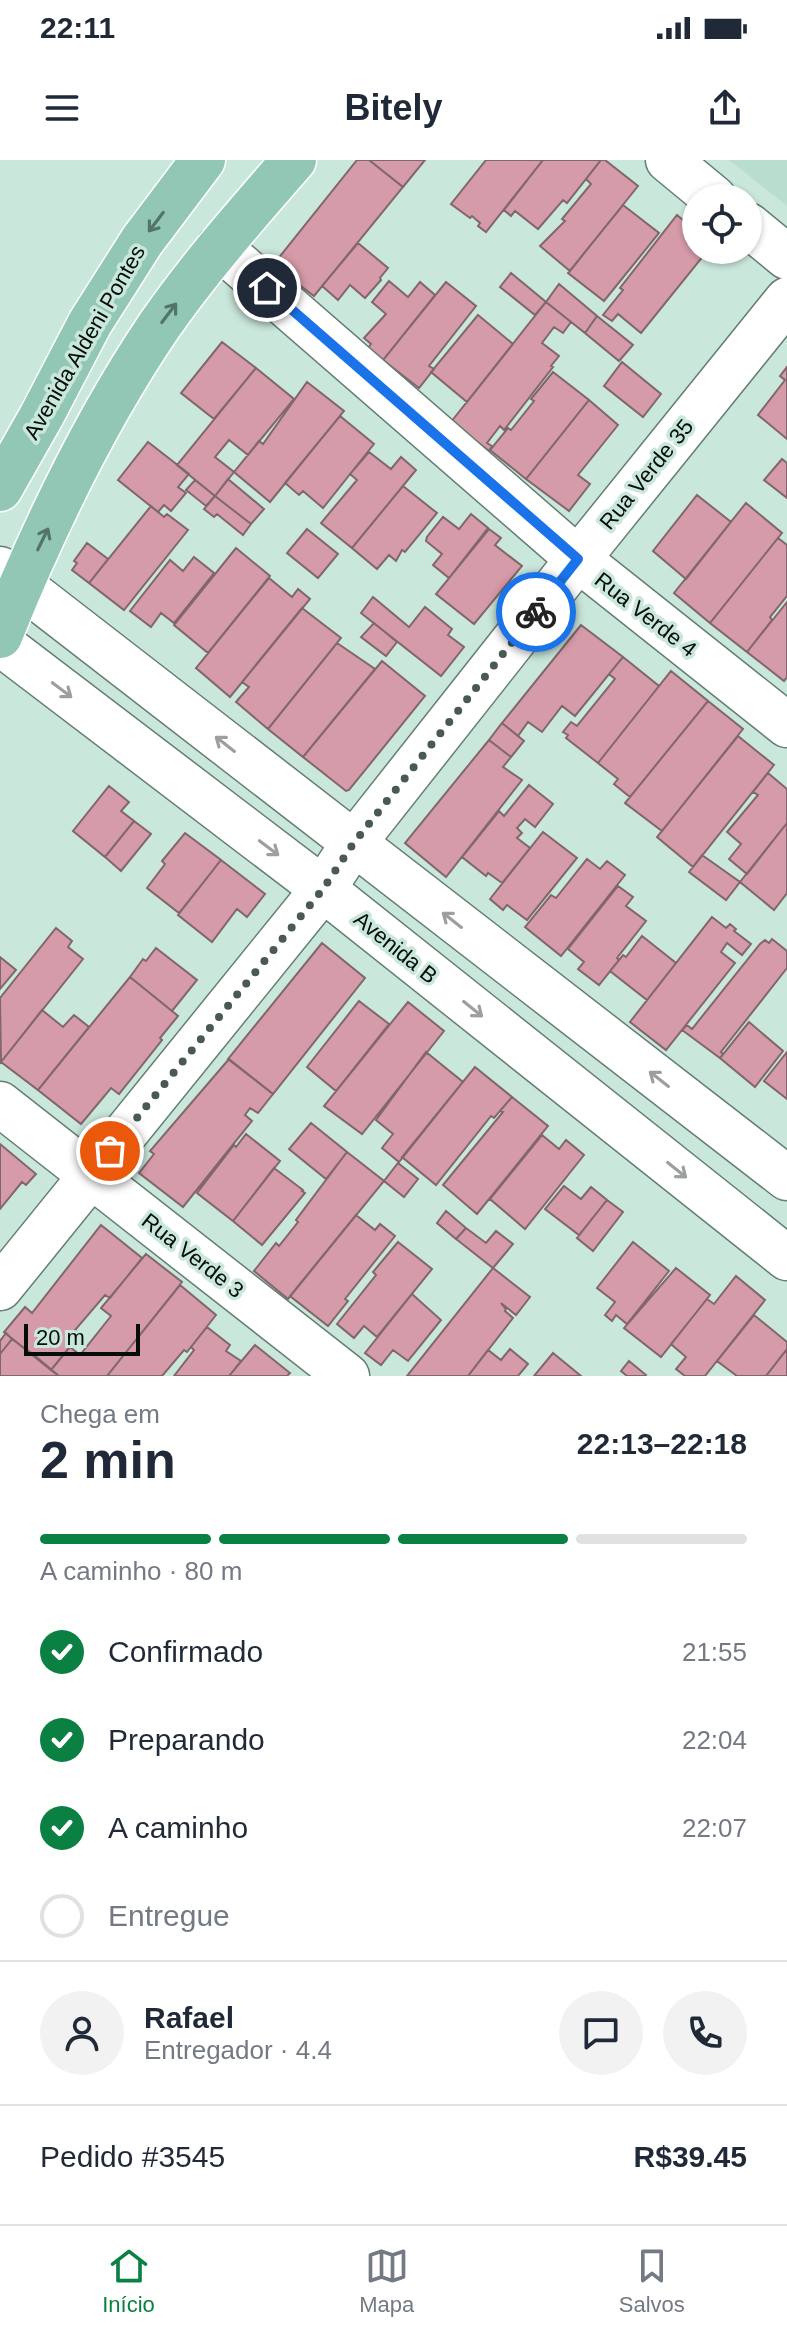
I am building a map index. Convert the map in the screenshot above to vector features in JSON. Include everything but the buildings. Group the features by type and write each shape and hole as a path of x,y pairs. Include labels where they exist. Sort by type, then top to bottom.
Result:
{"main road":[{"name":"Avenida Aldeni Pontes","path":"0,489 90,323 142,241 203,160"},
{"path":"0,636 10,576 98,424 160,326 219,247 294,160"}],"street":[{"path":"668,160 697,184"},
{"path":"762,236 787,257"},
{"name":"Rua Verde 4","path":"219,247 578,559 787,725"},
{"name":"Rua Verde 35","path":"0,1288 323,889 353,844 787,300"},
{"path":"10,576 787,1178"},
{"name":"Avenida B","path":"0,643 323,889 787,1258"},
{"name":"Rua Verde 3","path":"0,1104 347,1376"}],"shaded area":[{"path":"729,160 787,160 787,206"}],"way so far":[{"path":"110,1151 323,889 353,844 536,612"}],"route":[{"path":"267,288 578,559 536,612"}]}
